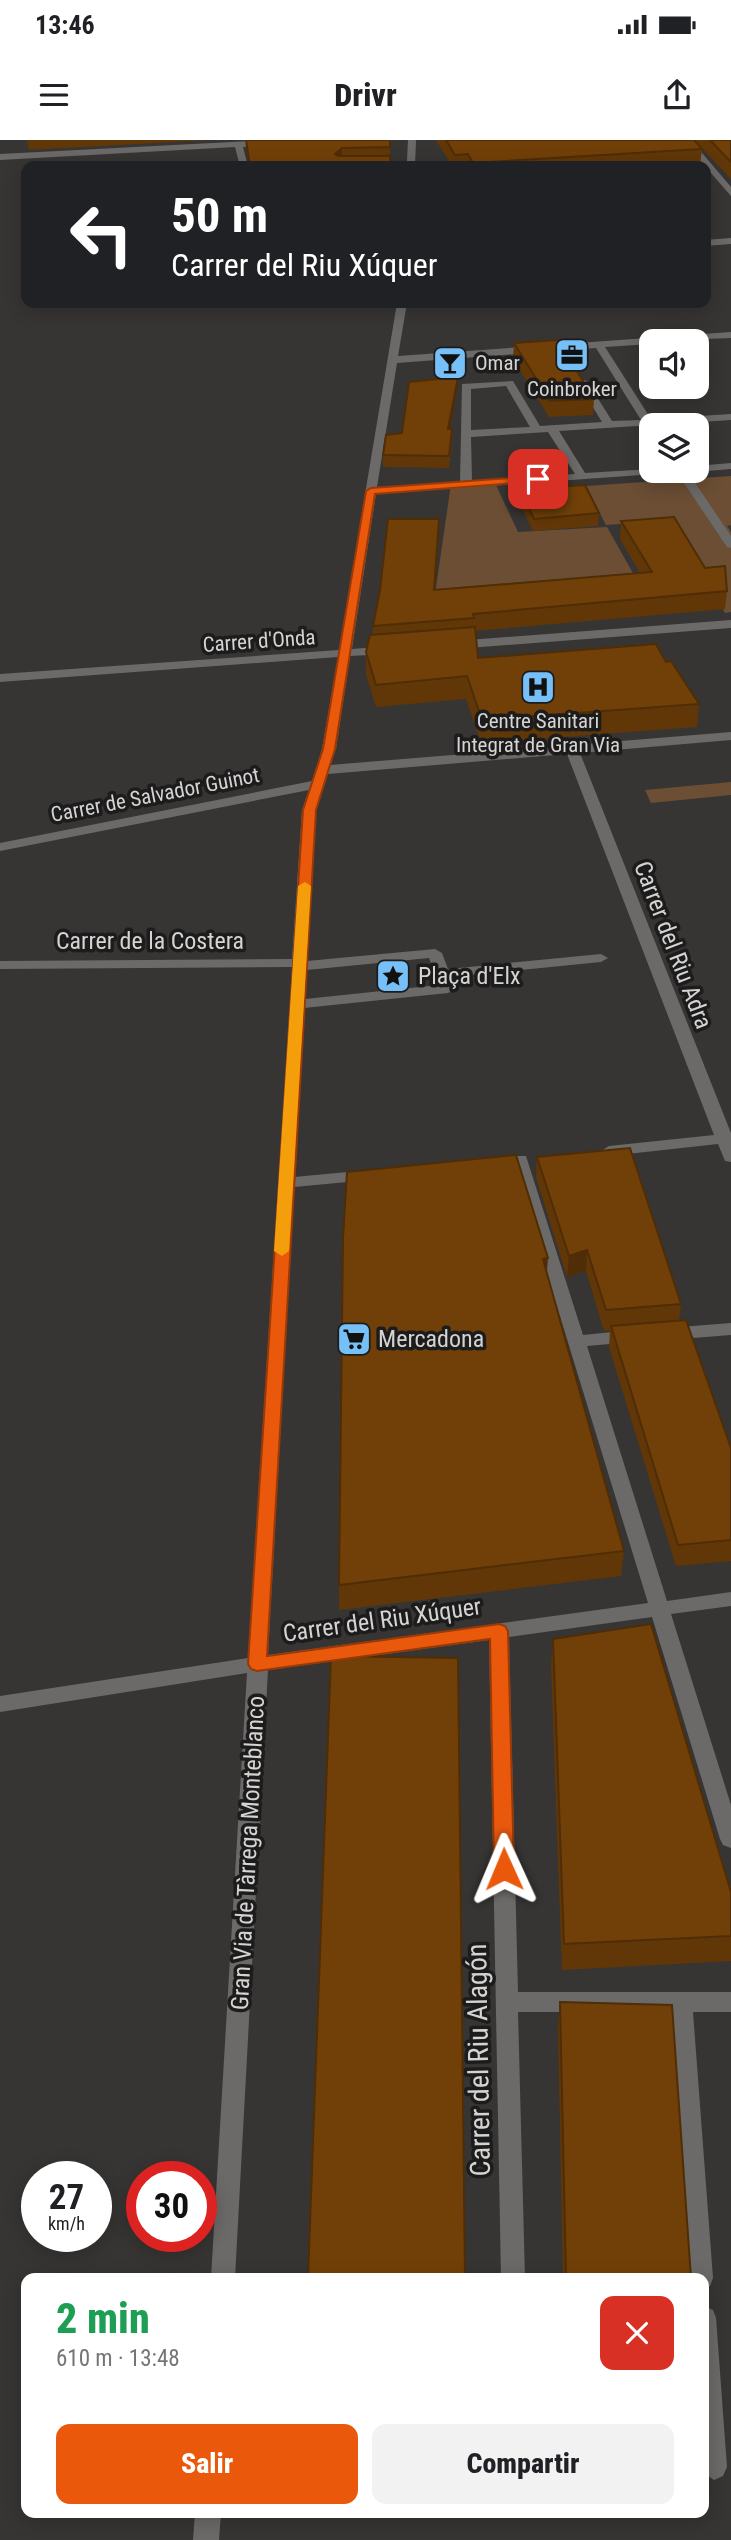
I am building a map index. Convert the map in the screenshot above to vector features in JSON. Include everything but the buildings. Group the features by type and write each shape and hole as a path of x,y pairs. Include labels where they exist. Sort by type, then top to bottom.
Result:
{"street":[{"path":"411,161 412,140"},
{"path":"686,140 701,161"},
{"path":"0,158 279,142"},
{"path":"234,143 242,161"},
{"path":"711,170 725,169"},
{"path":"711,173 731,193"},
{"path":"711,243 731,241"},
{"name":"Gran Via de Tàrrega Monteblanco","path":"223,2273 309,810 321,777 345,654 401,308"},
{"path":"392,360 731,335"},
{"path":"598,345 645,413"},
{"path":"561,348 568,359"},
{"path":"575,370 608,425"},
{"path":"466,483 466,386 509,383 537,430"},
{"path":"709,418 731,416"},
{"path":"465,434 639,424"},
{"path":"552,429 582,477"},
{"path":"709,468 731,466"},
{"path":"371,491 639,473"},
{"path":"690,483 731,545"},
{"path":"441,646 731,624"},
{"name":"Carrer d'Onda","path":"0,678 400,650"},
{"name":"Carrer de Salvador Guinot","path":"0,847 321,777 572,749 731,736"},
{"name":"Carrer del Riu Adra","path":"572,749 728,1139 731,1157"},
{"path":"297,1004 448,989 435,953 300,964"},
{"path":"442,974 601,958"},
{"name":"Carrer de la Costera","path":"0,965 300,964"},
{"path":"588,1153 728,1139"},
{"path":"520,1160 731,1839"},
{"path":"286,1183 382,1174"},
{"path":"576,1341 731,1329"},
{"name":"Carrer del Riu Xúquer","path":"0,1704 257,1664 731,1599"},
{"name":"Carrer del Riu Alagón","path":"499,1631 513,2273"},
{"path":"507,2002 731,2002"},
{"path":"681,2002 701,2273"},
{"path":"709,2380 716,2467"},
{"path":"206,2540 208,2518"}],"shaded area":[{"path":"731,476 731,525 727,526 731,532 731,612 725,613 672,520 606,525 586,486 639,482 709,483 709,478"},
{"path":"494,481 518,532 607,527 643,591 433,608 451,484"},
{"path":"731,782 731,795 651,803 645,790"}],"slow traffic":[{"path":"282,1251 305,886"}],"place":[{"name":"Coinbroker","path":"572,355"},
{"name":"Omar","path":"450,363"},
{"name":"Centre Sanitari Integrat de Gran Via","path":"538,687"},
{"name":"Plaça d'Elx","path":"393,976"},
{"name":"Mercadona","path":"354,1339"}],"route":[{"path":"504,1869 499,1631 257,1664 309,810 329,749 371,491 538,479"}]}
